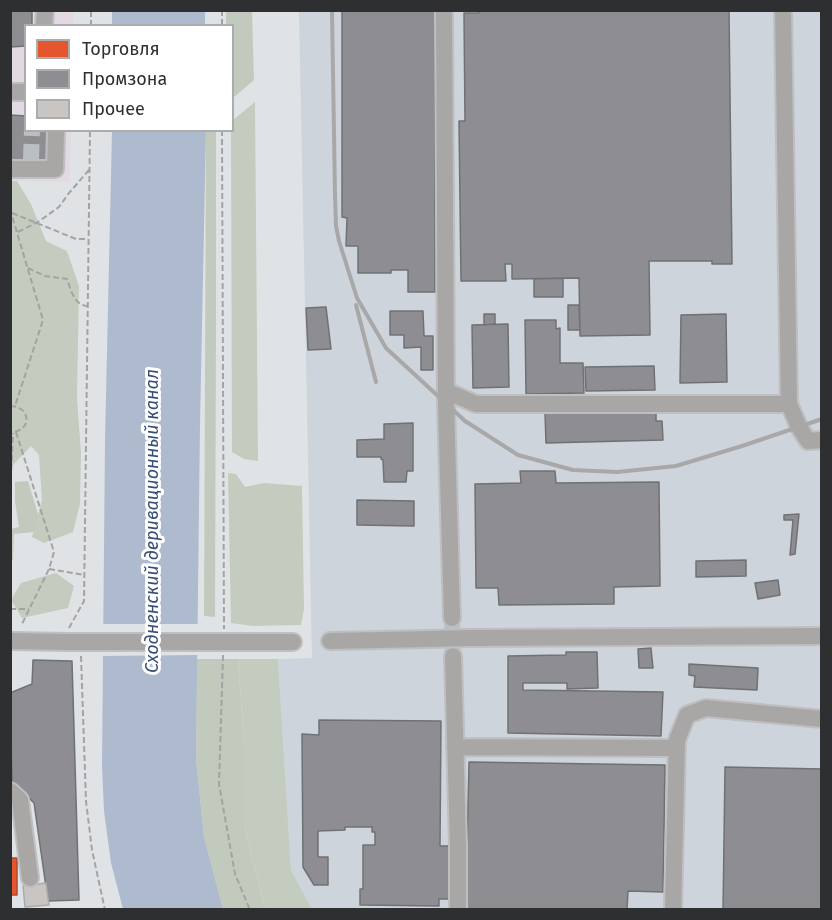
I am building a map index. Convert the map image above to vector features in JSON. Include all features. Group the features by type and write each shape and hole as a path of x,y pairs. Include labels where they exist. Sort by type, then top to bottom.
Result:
{"lane":[{"path":"444,10 446,391 452,618"},
{"path":"783,10 789,404 808,441 822,440"},
{"path":"10,169 31,164 55,169 56,132"},
{"path":"446,391 476,404 789,404"},
{"path":"330,641 822,636"},
{"path":"13,644 221,637 293,642"},
{"path":"453,656 458,909"},
{"path":"673,909 677,740 687,715 706,708 822,719"},
{"path":"455,747 677,748"},
{"path":"10,791 20,800 18,842 30,878"}],"path":[{"path":"69,628 84,601 90,132"},
{"path":"222,132 219,784 235,874 250,909"},
{"path":"18,232 38,222 59,207 89,170"},
{"path":"11,211 76,239 88,239"},
{"path":"11,211 43,320 15,406"},
{"path":"28,268 45,276 67,279 76,302 81,306 87,306"},
{"path":"10,406 23,410 27,419 24,427 13,432"},
{"path":"10,497 13,432"},
{"path":"13,432 54,552 49,569 13,644"},
{"path":"49,569 84,575"},
{"path":"10,609 29,609"},
{"path":"84,642 86,801 92,850 105,909"}],"shaded area":[{"path":"11,11 74,11 73,24 24,24 24,132 71,132 70,182 11,181"},
{"path":"226,11 252,11 254,80 234,97 234,24 226,24"},
{"path":"299,11 821,11 821,909 312,909 291,870 278,659 312,658"},
{"path":"206,132 216,132 215,617 204,616"},
{"path":"28,481 43,531 14,534 13,560 11,560 11,529 19,527 15,482"},
{"path":"197,659 238,659 244,743 244,826 265,909 223,909 204,837 196,759"}],"green space":[{"path":"255,102 258,461 244,459 232,452 231,132 234,132 234,119"},
{"path":"11,181 17,181 31,204 46,241 67,251 79,286 77,398 81,453 80,504 73,532 44,543 32,537 42,500 39,455 31,446 11,467"},
{"path":"228,473 236,474 245,487 264,483 302,486 304,609 301,625 253,626 231,623"},
{"path":"56,573 74,586 68,608 22,618 11,600 21,583"},
{"path":"238,659 278,659 291,870 312,909 265,909 244,826 244,743"}],"water":[{"path":"112,11 205,11 205,24 112,24"},
{"name":"Сходненский деривационный канал","path":"112,132 206,132 196,759 204,837 223,909 123,909 111,863 104,811 102,766 105,440"}],"pier":[{"path":"100,624 201,624 200,655 100,656"}],"building: Торговля":[{"path":"10,858 17,858 17,895 10,895"}],"building: Промзона":[{"path":"10,10 32,10 32,24 24,24 24,46 10,47"},
{"path":"342,10 435,10 435,292 408,292 408,270 391,270 391,273 358,273 358,246 346,246 347,218 342,217"},
{"path":"479,10 729,10 732,264 712,264 712,261 649,261 650,335 580,336 579,278 512,279 512,264 505,264 506,281 461,281 459,121 465,121 464,13 479,13"},
{"path":"10,115 24,116 24,132 50,132 50,160 10,160"},
{"path":"563,278 563,297 534,297 534,279"},
{"path":"568,305 579,305 580,330 568,330"},
{"path":"326,307 331,349 308,350 306,308"},
{"path":"390,311 423,311 424,336 433,336 433,370 421,370 421,347 404,348 404,335 390,335"},
{"path":"484,314 495,314 495,324 484,325"},
{"path":"726,314 727,382 680,383 681,315"},
{"path":"525,320 556,320 556,329 560,328 560,363 583,363 584,393 526,394"},
{"path":"508,324 509,387 473,388 472,325"},
{"path":"654,366 655,390 586,391 585,367"},
{"path":"656,411 656,421 662,421 663,440 546,443 545,413"},
{"path":"413,423 413,471 407,471 406,482 384,482 383,460 381,457 357,457 357,440 384,439 384,424"},
{"path":"520,471 555,471 556,483 659,482 660,586 614,587 614,604 499,605 498,588 476,588 475,484 521,483"},
{"path":"357,500 414,501 414,526 357,525"},
{"path":"799,514 795,554 790,555 793,520 784,520 784,515"},
{"path":"746,560 746,576 696,577 696,561"},
{"path":"778,580 780,595 758,599 755,583"},
{"path":"651,648 653,668 639,668 638,649"},
{"path":"566,652 597,652 598,688 567,689 567,683 523,683 523,690 663,692 661,736 508,733 508,656 566,655"},
{"path":"33,660 72,661 79,900 48,901 34,803 12,781 10,693 32,684"},
{"path":"689,664 758,668 757,690 694,687 695,676 689,675"},
{"path":"319,720 441,721 440,846 467,846 467,863 449,863 449,899 439,899 439,906 360,905 360,889 363,889 363,845 375,845 375,832 372,832 372,827 345,827 345,830 318,831 318,857 328,857 328,885 314,885 303,867 302,734 319,735"},
{"path":"469,762 665,765 663,892 628,891 627,910 463,910 466,898"},
{"path":"725,767 822,769 822,910 723,910"}],"building: Прочее":[{"path":"46,883 49,905 25,907 23,886"}],"tunnel":[{"path":"31,160 32,132"},
{"path":"452,618 453,656"}],"railway":[{"path":"332,10 336,226 357,298 386,348 465,421 518,455 573,470 617,472 676,466 822,419"},
{"path":"356,305 376,382"}]}
